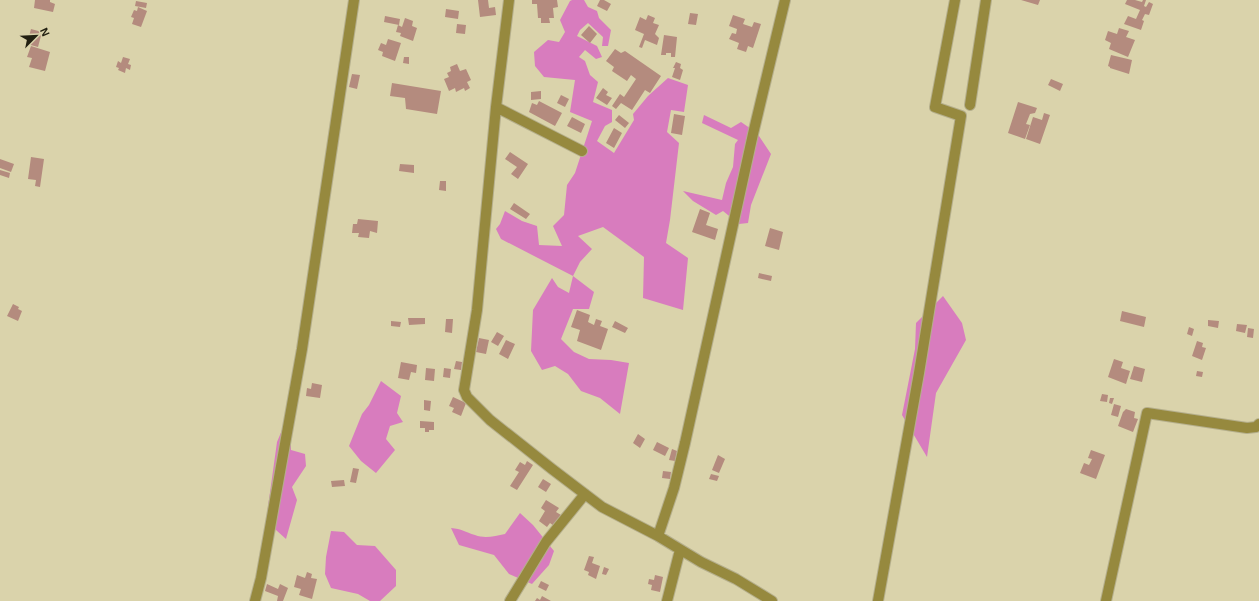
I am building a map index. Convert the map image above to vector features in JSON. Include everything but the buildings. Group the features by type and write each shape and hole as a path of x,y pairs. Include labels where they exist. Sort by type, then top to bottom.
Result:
{"street":[{"path":"255,601 262,578 302,349 354,0"},
{"path":"509,0 496,107 477,310 464,390 467,397 490,420 602,507 658,536 701,562 736,579 772,601"},
{"path":"658,536 674,488 685,443 753,134 785,0"},
{"path":"878,601 919,373 961,116 935,107 955,0"},
{"path":"970,105 986,0"},
{"path":"496,107 582,151"},
{"path":"1106,601 1147,413 1247,428 1256,427 1259,424"},
{"path":"510,601 546,542 584,494"},
{"path":"667,601 680,550"}],"shaded area":[{"path":"584,0 588,7 597,11 599,18 611,30 608,46 602,46 603,37 588,23 580,30 577,36 597,46 602,57 596,59 585,50 579,57 585,61 590,75 598,82 593,102 612,110 612,122 605,126 597,141 614,153 634,120 633,114 648,96 668,78 688,85 684,112 671,110 667,132 679,143 666,243 688,258 683,310 643,298 644,257 603,227 578,236 592,249 580,262 573,276 501,239 496,229 500,224 505,211 522,221 537,226 539,245 562,246 553,226 564,215 567,185 575,173 592,121 570,112 575,80 544,77 535,66 534,52 548,40 559,42 565,32 560,20 570,1"},
{"path":"704,115 731,128 741,122 757,133 771,154 751,205 748,223 739,224 723,211 716,215 693,201 683,191 722,200 726,183 733,167 735,144 738,140 702,123"},
{"path":"573,276 594,292 589,309 573,309 561,339 574,352 589,359 629,363 620,414 600,398 581,391 568,374 555,366 542,370 531,351 533,310 552,278 558,287 569,293"},
{"path":"943,296 962,323 966,340 936,393 927,457 902,415 915,349 916,323"},
{"path":"381,381 401,396 397,413 403,422 390,426 386,439 395,450 376,473 361,461 349,446 362,414 369,405"},
{"path":"282,430 291,433 291,450 305,454 306,466 292,487 297,500 286,539 266,521 277,442"},
{"path":"520,513 533,525 554,551 549,565 532,584 509,574 494,555 459,545 451,528 482,537 505,534"},
{"path":"331,531 344,532 357,545 375,546 396,570 396,586 380,601 370,601 358,594 331,588 325,574 326,557"}]}
